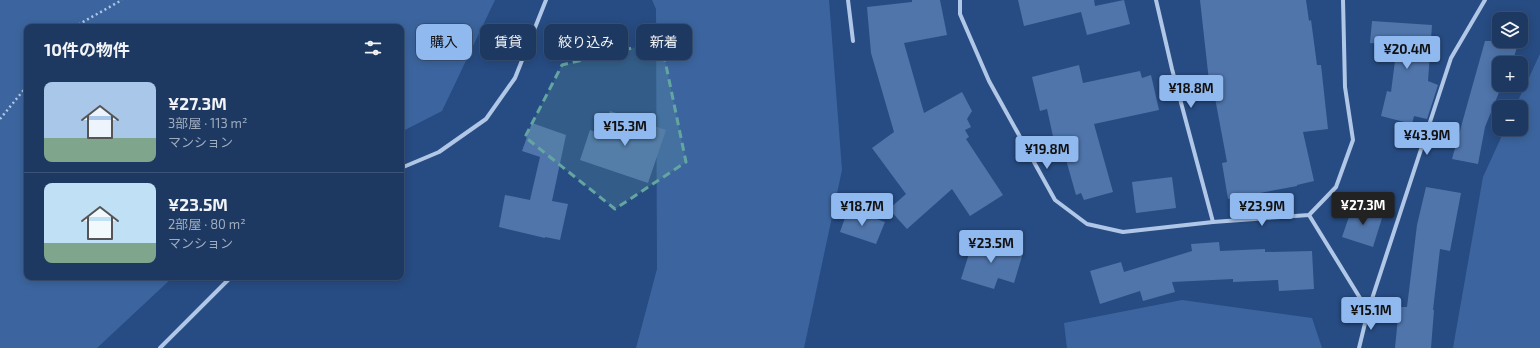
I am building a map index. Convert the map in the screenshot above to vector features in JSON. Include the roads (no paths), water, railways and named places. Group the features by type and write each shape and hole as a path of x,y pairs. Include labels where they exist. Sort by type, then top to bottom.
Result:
{"street":[{"path":"404,167 438,152 486,119 516,78 546,0"},
{"path":"848,0 853,41"},
{"path":"960,0 960,14 989,81 1054,200 1087,224 1122,232 1214,222 1309,215 1336,187 1353,140 1345,87 1343,0"},
{"path":"1156,0 1172,69 1214,222"},
{"path":"1359,348 1368,311 1451,58 1485,0"},
{"path":"1309,215 1368,311"},
{"path":"160,348 228,280"}]}
